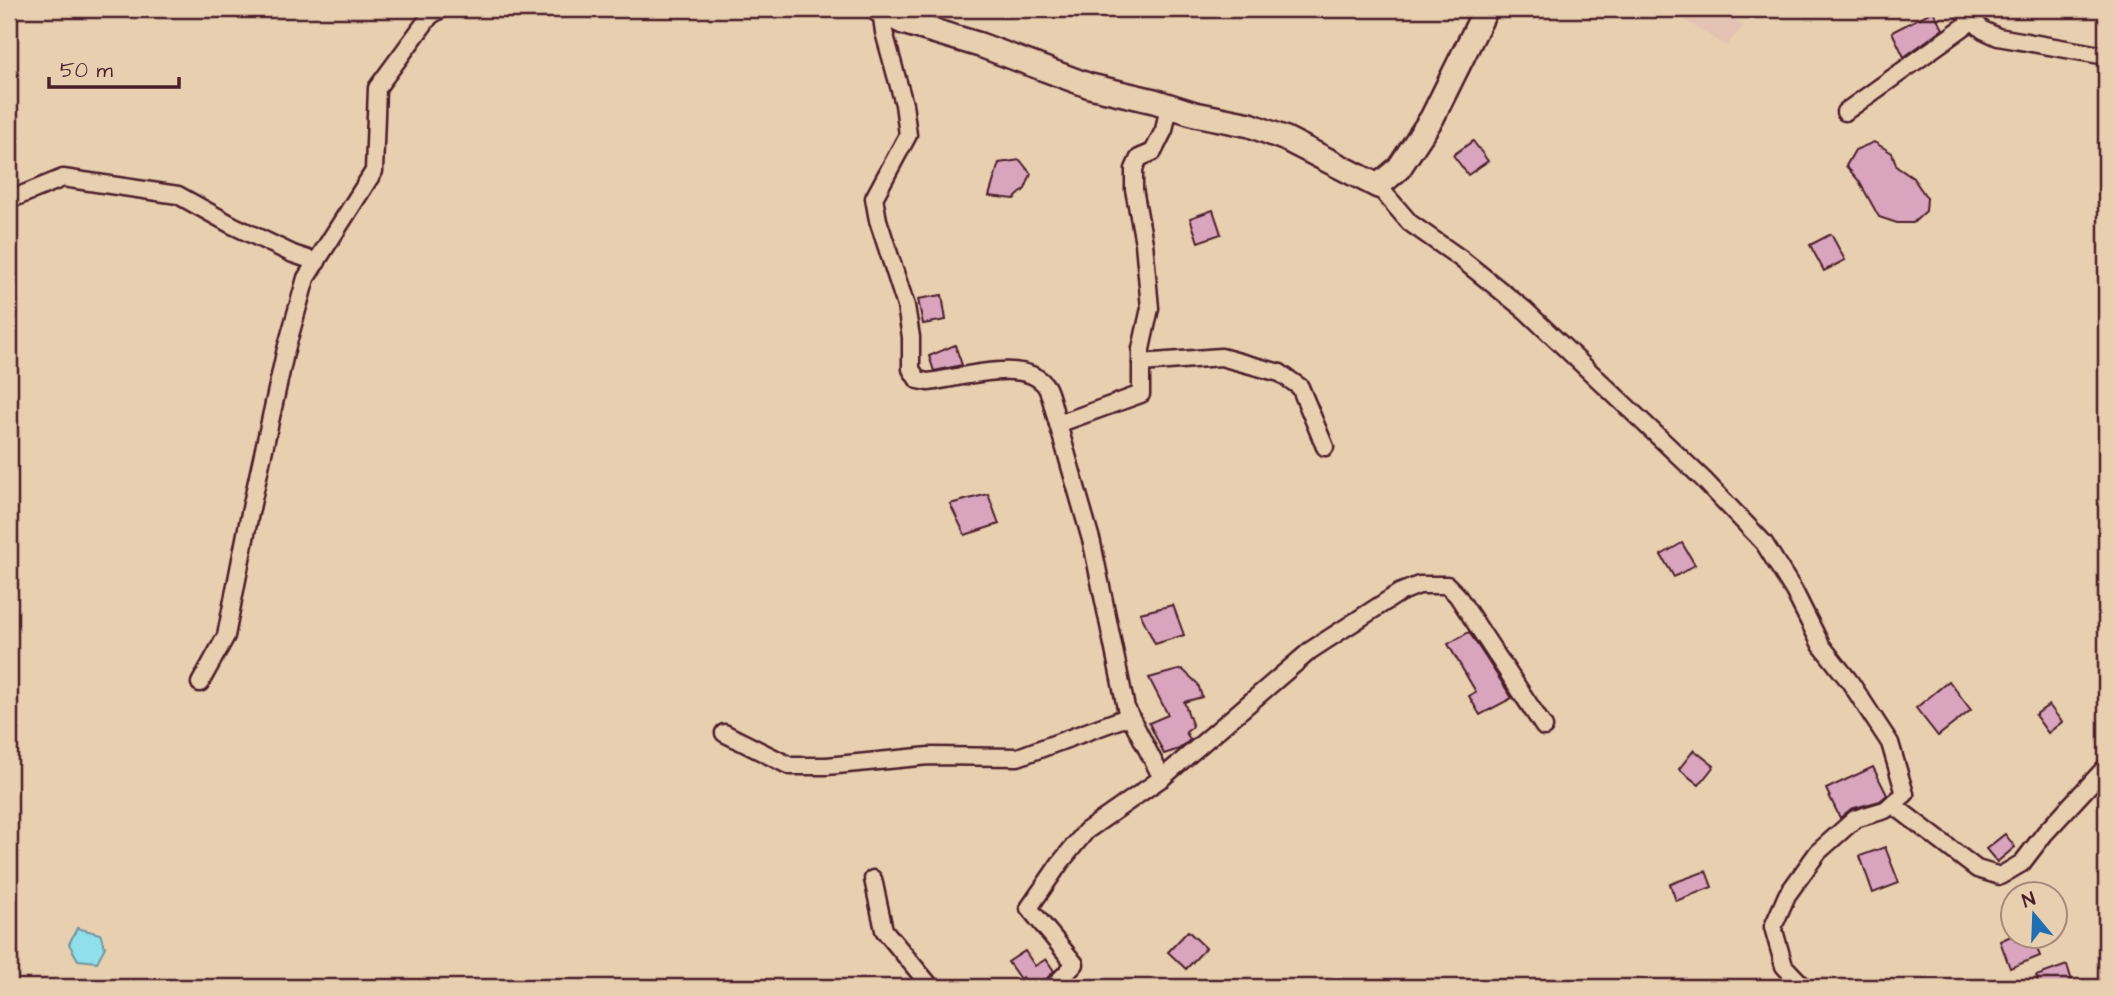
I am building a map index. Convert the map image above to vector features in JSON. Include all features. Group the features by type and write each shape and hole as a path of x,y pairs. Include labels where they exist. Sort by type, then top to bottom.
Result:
{"main road":[{"path":"879,10 903,22 957,37 1090,86 1262,130 1286,139 1378,186 1399,168 1432,118 1486,9"}],"street":[{"path":"200,683 226,636 285,353 306,278 374,171 377,88 430,16 441,9"},
{"path":"1961,9 1972,21 1990,33 2014,41 2106,55"},
{"path":"879,10 904,104 908,135 874,198 878,220 906,306 911,337 911,369 918,380 928,382 1009,370 1028,373 1040,379 1047,389 1092,543 1126,708 1162,778"},
{"path":"1845,112 1972,21"},
{"path":"1058,424 1141,394 1143,339 1150,308 1144,243 1134,190 1134,169 1139,158 1153,152 1164,130 1168,106"},
{"path":"9,200 63,178 178,195 232,225 293,254 317,262"},
{"path":"1378,186 1410,223 1460,258 1525,310 1703,479 1765,543 1794,591 1821,645 1850,682 1890,743 1905,794 1885,810 1856,819 1818,852 1787,895 1773,927 1784,966 1804,987"},
{"path":"1141,363 1220,357 1280,373 1300,387 1325,447"},
{"path":"1053,987 1075,964 1029,908 1086,831 1162,778 1311,650 1399,593 1419,585 1447,585 1457,595 1544,727"},
{"path":"724,733 790,766 827,766 929,756 1018,757 1130,716"},
{"path":"1892,804 1977,869 2000,876 2022,863 2045,832 2106,767"},
{"path":"873,879 884,930 931,987"}],"shaded area":[{"path":"1668,9 1723,9 1743,27 1726,46"}],"water":[{"path":"77,928 100,934 105,947 97,962 78,960 69,944"}],"building":[{"path":"1933,11 1943,29 1904,57 1892,32"},
{"path":"1473,141 1488,161 1468,175 1453,155"},
{"path":"1874,142 1892,153 1897,167 1913,178 1927,198 1926,211 1913,223 1897,223 1879,217 1859,181 1846,166 1855,150"},
{"path":"1020,160 1031,174 1025,189 1014,199 989,196 999,163"},
{"path":"1213,210 1221,234 1198,242 1190,218"},
{"path":"1831,234 1845,260 1824,271 1810,245"},
{"path":"942,295 946,320 923,324 918,299"},
{"path":"955,345 962,365 934,371 929,356"},
{"path":"988,494 999,524 965,535 950,504"},
{"path":"1682,543 1695,565 1674,577 1661,555"},
{"path":"1173,605 1184,635 1155,644 1140,613"},
{"path":"1469,632 1512,698 1480,715 1469,696 1476,692 1448,644"},
{"path":"1182,669 1198,684 1202,697 1184,702 1193,727 1186,732 1190,740 1179,749 1164,754 1149,723 1168,715 1149,678"},
{"path":"1949,681 1971,710 1938,736 1916,708"},
{"path":"2049,705 2062,722 2048,733 2035,715"},
{"path":"1694,750 1714,766 1699,785 1679,769"},
{"path":"1873,767 1887,795 1880,801 1851,809 1840,818 1826,789"},
{"path":"2005,834 2015,847 1997,862 1986,849"},
{"path":"1885,847 1899,883 1873,893 1860,856"},
{"path":"1706,871 1712,887 1676,901 1670,884"},
{"path":"1188,931 1206,948 1186,969 1168,952"},
{"path":"2003,950 2038,950 2040,956 2010,968"},
{"path":"1025,951 1035,966 1046,959 1054,971 1039,987 1030,987 1023,977 1020,979 1008,962"},
{"path":"2067,965 2074,987 2040,987 2036,976"}]}
